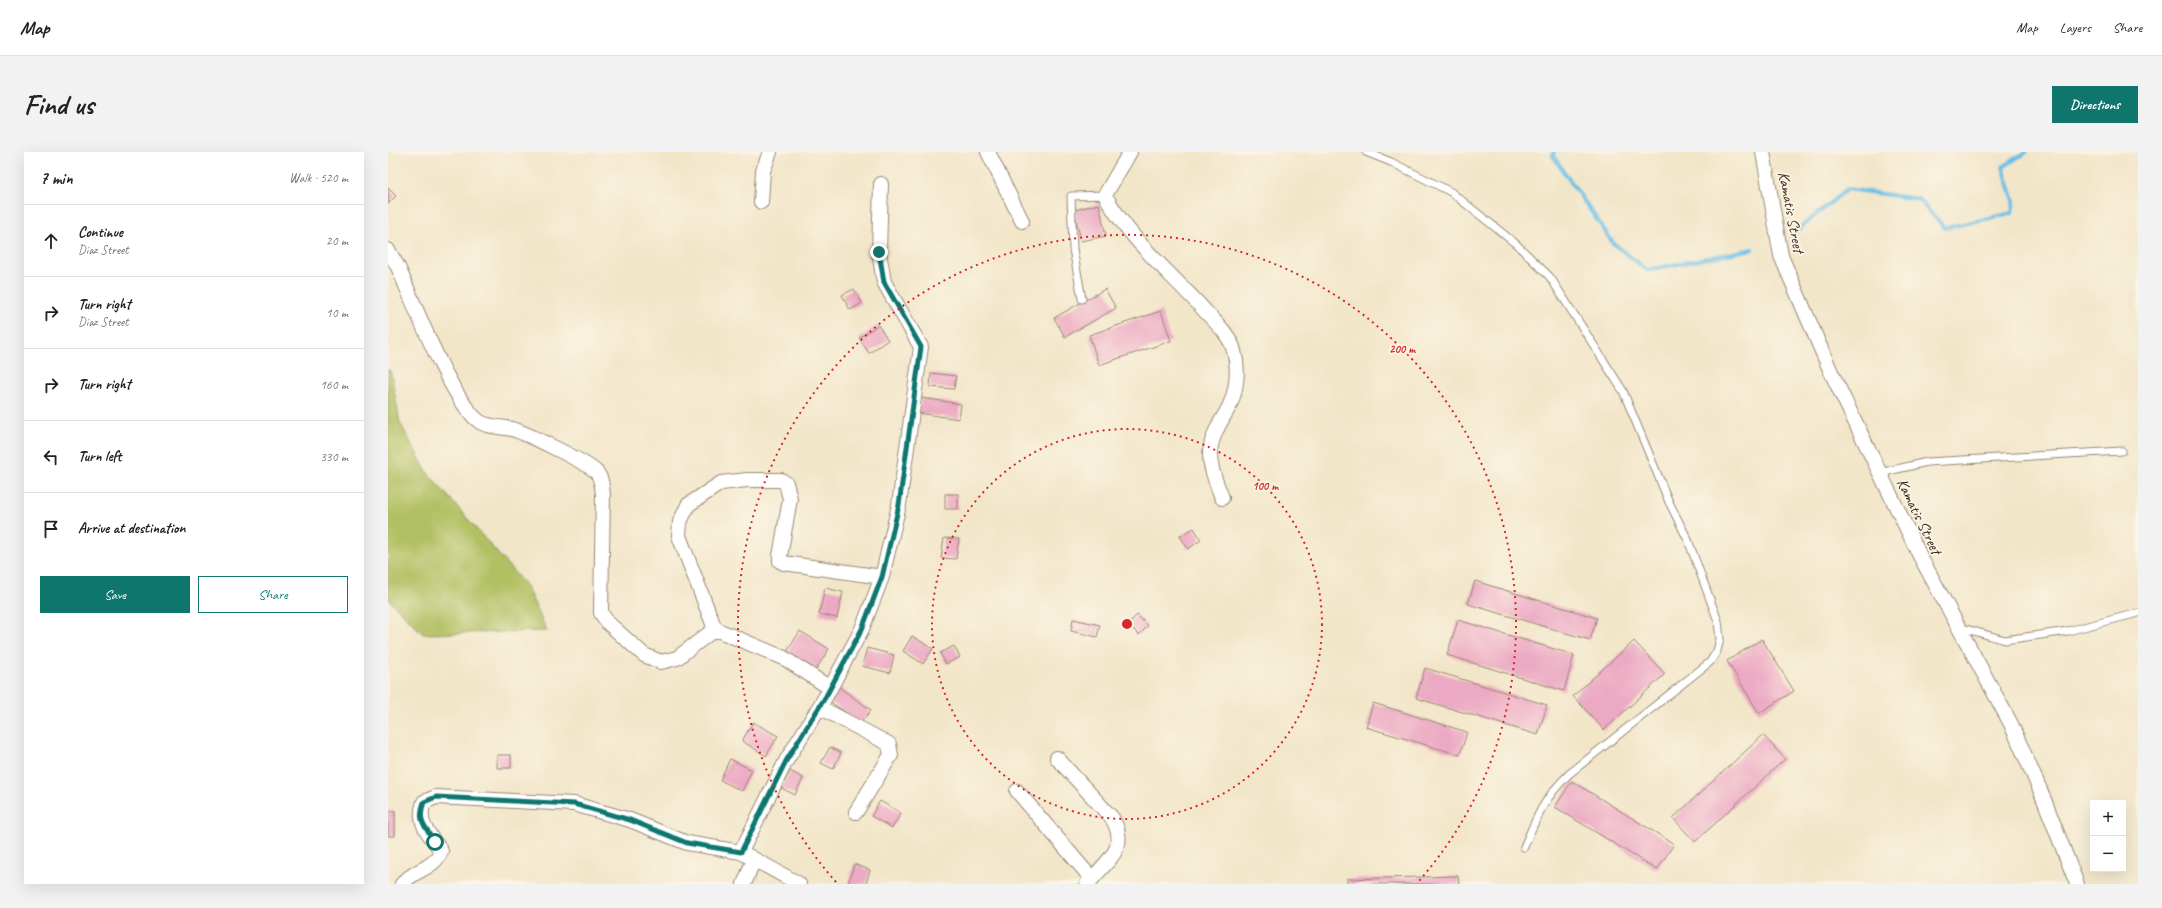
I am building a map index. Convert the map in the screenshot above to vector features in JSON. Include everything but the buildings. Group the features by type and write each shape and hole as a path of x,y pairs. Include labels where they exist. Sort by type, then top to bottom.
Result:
{"street":[{"path":"761,202 763,172 770,152"},
{"path":"988,152 1022,221"},
{"path":"1130,152 1105,194 1123,224 1182,285 1228,338 1234,349 1237,366 1236,382 1230,405 1213,435 1210,453 1211,467 1222,498"},
{"name":"Kamatis Street","path":"1763,152 1781,256 1831,372 1921,558 2011,724 2041,792 2077,884"},
{"path":"741,852 786,761 830,688 862,629 882,577 899,505 921,347 884,282 879,252 881,184"},
{"path":"388,250 398,267 450,382 474,418 481,423 521,432 582,463 596,472 601,480 603,495 600,605 601,613 608,623 644,655 661,662 677,658 715,629"},
{"path":"830,688 784,658 715,629 679,536 680,522 688,505 721,483 747,480 781,480 786,483 790,499 780,561 784,563 882,577"},
{"path":"819,707 889,744 891,748 891,755 856,812"},
{"path":"1017,791 1090,882 1118,848 1119,829 1112,818 1057,758"},
{"path":"402,884 406,879 438,860 441,852 421,821 420,812 424,802 436,797 574,804 630,820 687,843 741,852 799,884"},
{"path":"744,884 754,859"}],"lane":[{"path":"1366,152 1391,162 1451,192 1516,244 1550,277 1623,391 1669,502 1688,540 1718,621 1720,638 1717,651 1710,662 1569,774 1554,788 1542,805 1524,847"},
{"path":"1082,298 1073,249 1071,196 1105,194"},
{"path":"1880,473 1927,462 2122,451"},
{"path":"1959,627 2005,640 2068,631 2138,613"}],"green space":[{"path":"388,369 391,373 400,423 427,472 526,586 547,631 423,634 388,599"}],"waterway":[{"path":"1554,152 1553,156 1613,243 1647,270 1753,249"},
{"path":"1793,234 1847,189 1918,199 1945,228 2012,213 2014,201 2003,167 2026,152"}],"route":[{"path":"435,842 421,821 420,812 424,802 436,797 574,804 630,820 687,843 741,852 786,761 826,696 862,629 882,577 899,505 915,400 921,347 896,306 884,282 879,252"}]}
